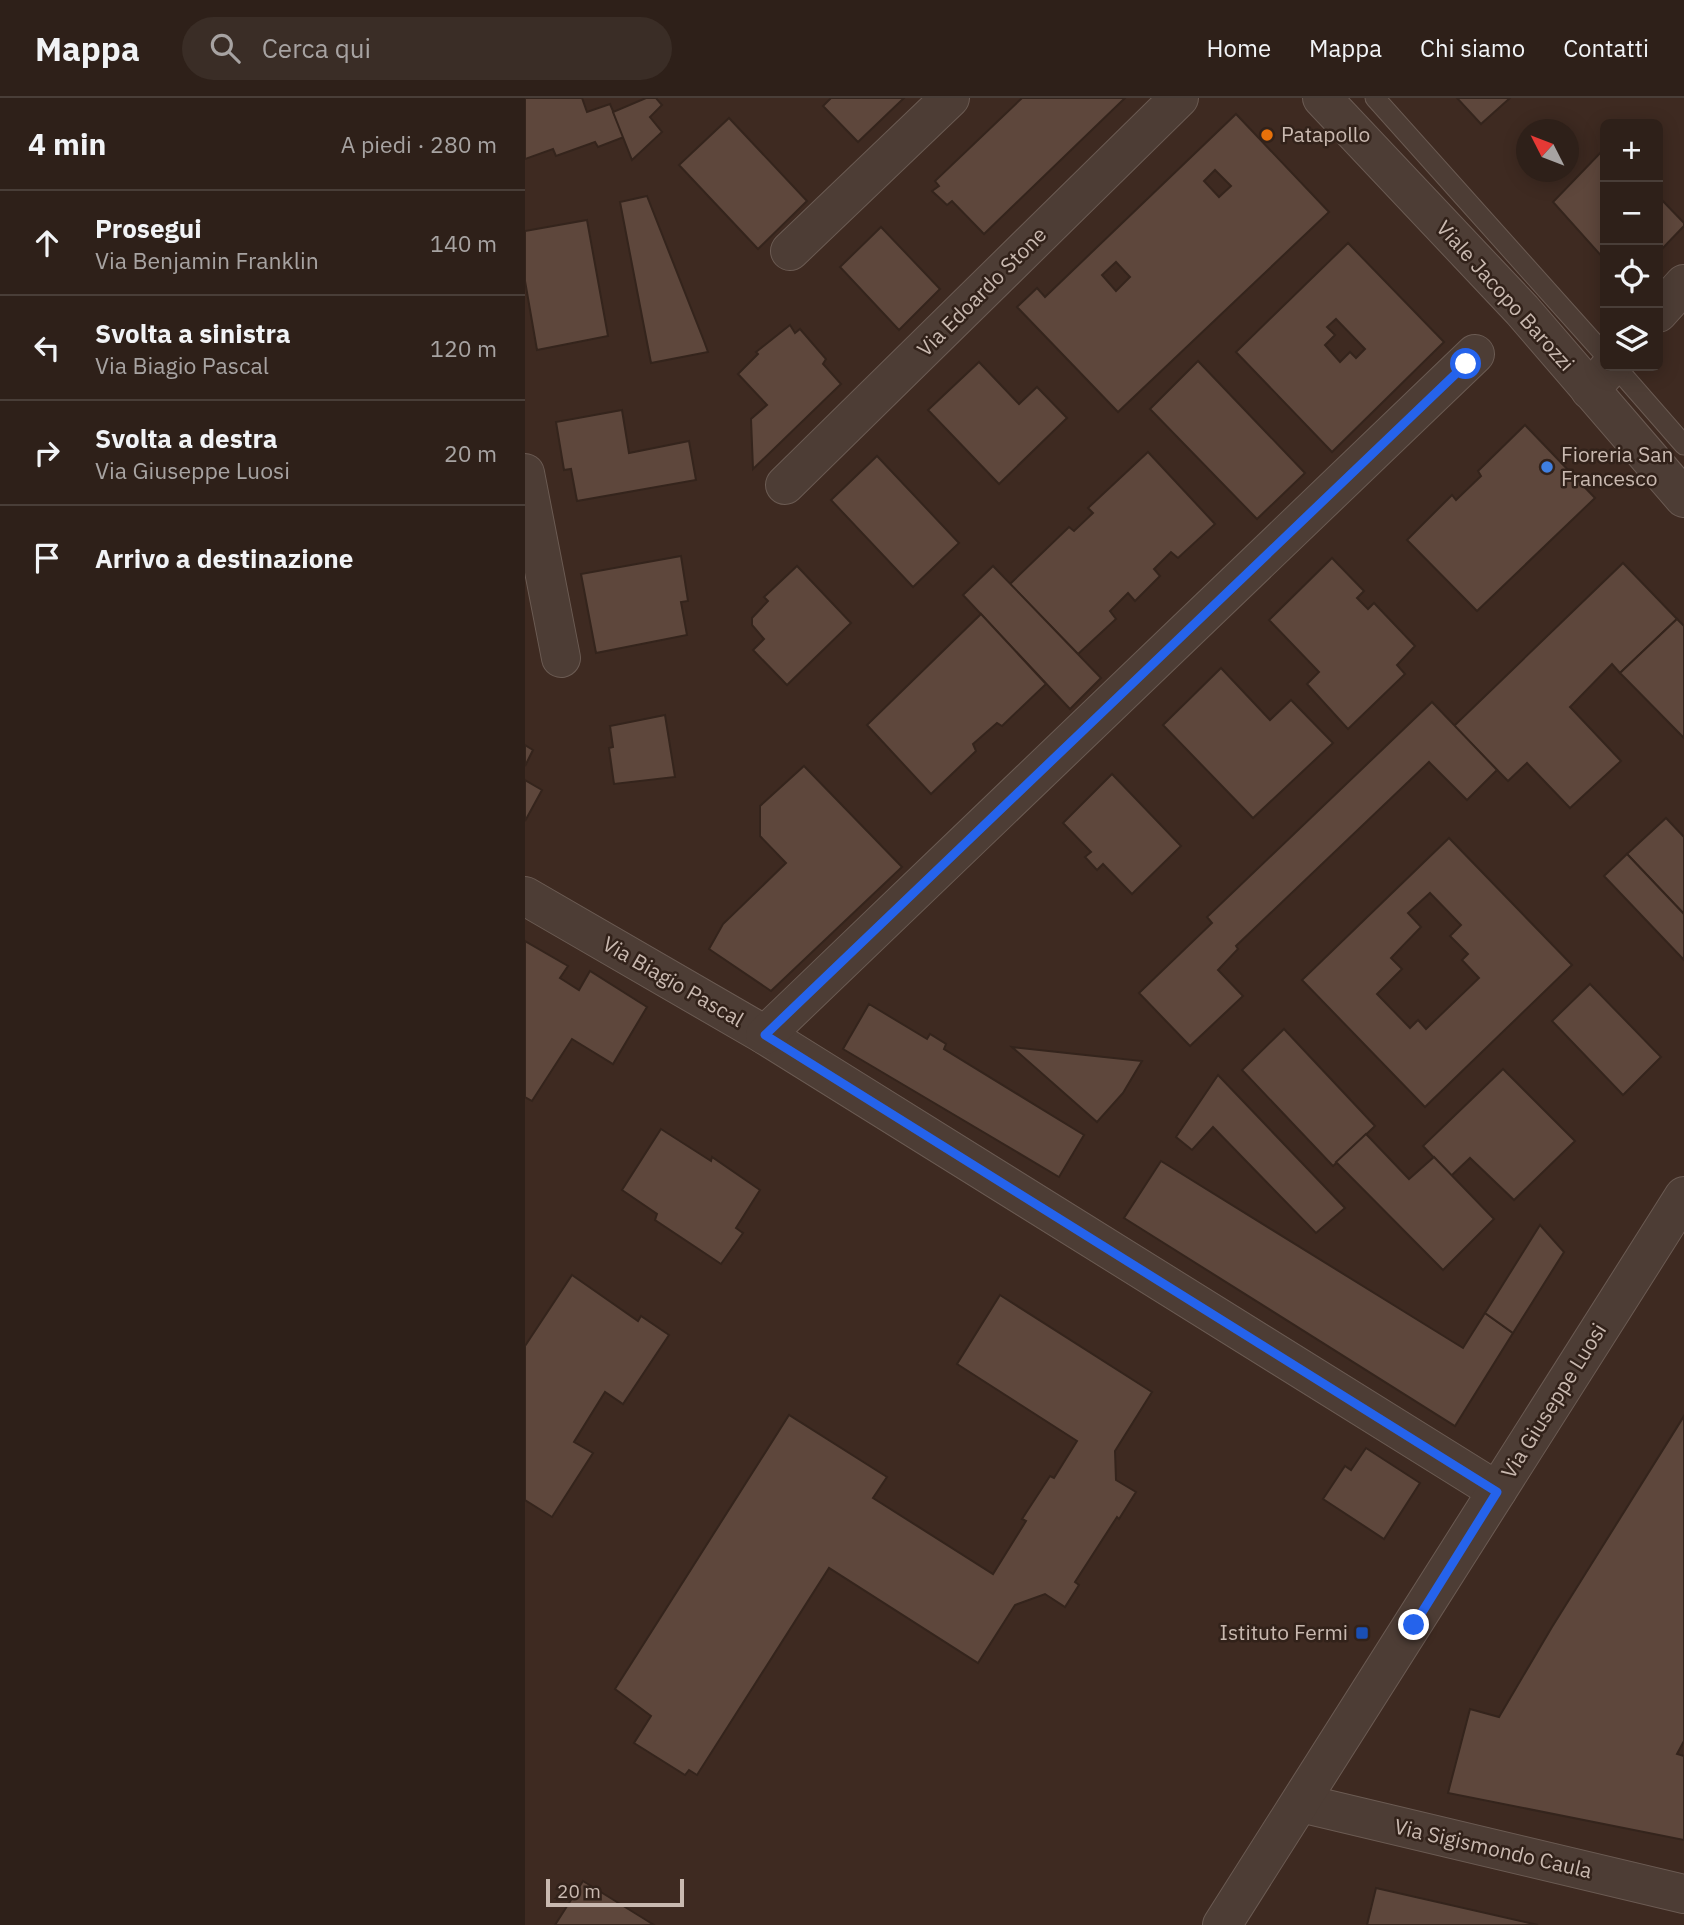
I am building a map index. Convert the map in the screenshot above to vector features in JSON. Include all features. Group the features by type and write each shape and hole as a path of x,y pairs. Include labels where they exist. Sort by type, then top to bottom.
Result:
{"street":[{"path":"790,251 950,98"},
{"name":"Via Edoardo Stone","path":"786,485 1179,98"},
{"name":"Viale Jacopo Barozzi","path":"1322,98 1521,310 1606,374 1684,498"},
{"path":"1662,308 1684,284"},
{"path":"765,1035 1475,354"},
{"path":"525,473 561,658"},
{"name":"Via Biagio Pascal","path":"525,896 765,1035 1497,1492"},
{"name":"Via Giuseppe Luosi","path":"1222,1925 1684,1196"},
{"name":"Via Sigismondo Caula","path":"1301,1803 1684,1894"}],"lane":[{"path":"1375,98 1600,349"},
{"path":"1606,374 1684,445"}],"building":[{"path":"525,98 582,98 587,112 610,104 624,137 598,147 595,142 556,156 553,149 525,159"},
{"path":"646,98 656,98 662,105 650,117 662,132 632,160 613,112"},
{"path":"831,98 904,98 858,142 823,106"},
{"path":"1022,98 1125,98 984,234 952,201 947,205 932,191 939,186 935,181"},
{"path":"1457,98 1510,98 1481,124"},
{"path":"1236,114 1329,212 1118,412 1017,307 1037,288 1045,297","holes":["1215,170 1231,186 1219,197 1204,181","1116,262 1130,277 1116,291 1102,275"]},
{"path":"729,118 807,201 758,249 679,165"},
{"path":"1600,153 1600,254 1553,202 1572,182 1579,182 1579,175"},
{"path":"647,196 708,352 651,363 620,202"},
{"path":"1663,201 1684,223 1663,248"},
{"path":"587,220 608,336 537,350 525,281 525,231"},
{"path":"881,227 940,289 899,330 840,267"},
{"path":"1348,243 1444,342 1332,452 1236,352","holes":["1336,319 1365,349 1356,358 1350,352 1340,362 1325,345 1335,335 1327,327"]},
{"path":"790,325 795,333 800,329 826,359 823,364 841,384 753,469 751,419 767,405 738,374 758,354 756,352"},
{"path":"1198,361 1305,473 1257,519 1150,409"},
{"path":"979,362 1019,404 1037,387 1067,418 999,484 928,410"},
{"path":"622,410 629,453 689,441 696,480 577,501 571,469 564,470 556,422"},
{"path":"1525,425 1595,498 1477,611 1407,540 1452,495 1456,500 1481,476 1478,471"},
{"path":"1148,452 1215,524 1178,558 1171,552 1154,569 1160,576 1135,601 1128,593 1110,611 1116,619 1078,654 1010,584 1069,527 1074,531 1093,513 1088,508"},
{"path":"877,456 959,543 913,587 831,500"},
{"path":"681,556 688,601 681,602 687,635 596,653 581,574"},
{"path":"1332,558 1364,591 1357,598 1368,609 1374,603 1415,646 1397,665 1405,674 1348,729 1307,684 1319,672 1269,620"},
{"path":"1623,563 1677,619 1620,673 1612,664 1570,707 1621,761 1570,808 1527,763 1508,781 1454,726"},
{"path":"797,566 851,623 787,685 753,650 764,639 752,625 752,618 768,601 764,597"},
{"path":"993,566 1101,678 1070,709 963,595"},
{"path":"981,614 1046,684 1002,726 997,723 973,744 976,751 931,794 867,725"},
{"path":"1677,619 1684,626 1684,738 1620,673"},
{"path":"1221,668 1270,720 1291,700 1333,743 1253,818 1163,725"},
{"path":"1432,702 1497,770 1467,800 1429,762 1236,946 1238,949 1218,970 1243,996 1190,1046 1139,993 1212,923 1207,917"},
{"path":"665,715 675,777 614,784 609,748 613,747 610,726"},
{"path":"525,745 533,750 525,766"},
{"path":"804,766 902,867 771,991 709,949 723,924 786,863 760,836 760,806"},
{"path":"1112,774 1181,846 1132,894 1103,864 1097,870 1085,857 1091,852 1063,823"},
{"path":"525,780 542,790 525,821"},
{"path":"1666,818 1684,837 1684,914 1627,854"},
{"path":"1449,838 1572,965 1425,1107 1302,980","holes":["1430,893 1461,925 1450,936 1468,954 1462,960 1479,978 1426,1029 1418,1020 1410,1028 1377,994 1402,969 1391,958 1421,927 1408,913"]},
{"path":"1627,854 1684,914 1684,960 1604,876"},
{"path":"525,941 568,966 560,978 579,990 590,971 647,1007 613,1064 572,1039 532,1101 525,1097"},
{"path":"1590,984 1661,1057 1623,1095 1552,1021"},
{"path":"869,1004 927,1039 930,1034 946,1044 944,1049 1084,1135 1059,1177 843,1049"},
{"path":"1284,1029 1375,1126 1333,1166 1242,1070"},
{"path":"1012,1047 1142,1061 1123,1093 1097,1122"},
{"path":"1503,1069 1575,1141 1514,1200 1470,1158 1451,1176 1423,1146"},
{"path":"1218,1075 1345,1208 1316,1233 1213,1127 1192,1150 1176,1137"},
{"path":"661,1129 711,1161 712,1157 760,1190 736,1228 743,1233 721,1264 655,1220 657,1214 622,1190"},
{"path":"1366,1134 1409,1179 1434,1157 1494,1219 1443,1270 1336,1162"},
{"path":"1161,1161 1463,1348 1485,1313 1513,1333 1455,1426 1124,1218"},
{"path":"1540,1225 1564,1252 1513,1333 1485,1313"},
{"path":"572,1275 638,1321 641,1316 669,1335 623,1404 605,1392 574,1442 593,1453 552,1517 525,1500 525,1346"},
{"path":"1000,1295 1152,1392 1115,1451 1116,1480 1136,1492 1075,1582 1079,1585 1065,1607 1045,1594 1015,1605 978,1663 829,1568 697,1775 689,1770 685,1775 634,1743 651,1716 615,1689 789,1415 887,1477 873,1498 993,1574 1026,1521 1022,1519 1050,1476 1054,1478 1077,1441 957,1364"},
{"path":"1684,1416 1684,1741 1677,1754 1684,1756 1684,1840 1448,1793 1470,1709 1499,1717"},
{"path":"1366,1448 1420,1483 1384,1539 1323,1499 1345,1466 1351,1470"},
{"path":"583,1881 646,1920 654,1925 555,1925"},
{"path":"1376,1888 1538,1925 1367,1925"}],"place":[{"name":"Patapollo","path":"1267,135"},
{"name":"Fioreria San Francesco","path":"1547,467"},
{"name":"Istituto Fermi","path":"1362,1633"}],"route":[{"path":"1414,1625 1497,1492 765,1035 1466,364"}]}
